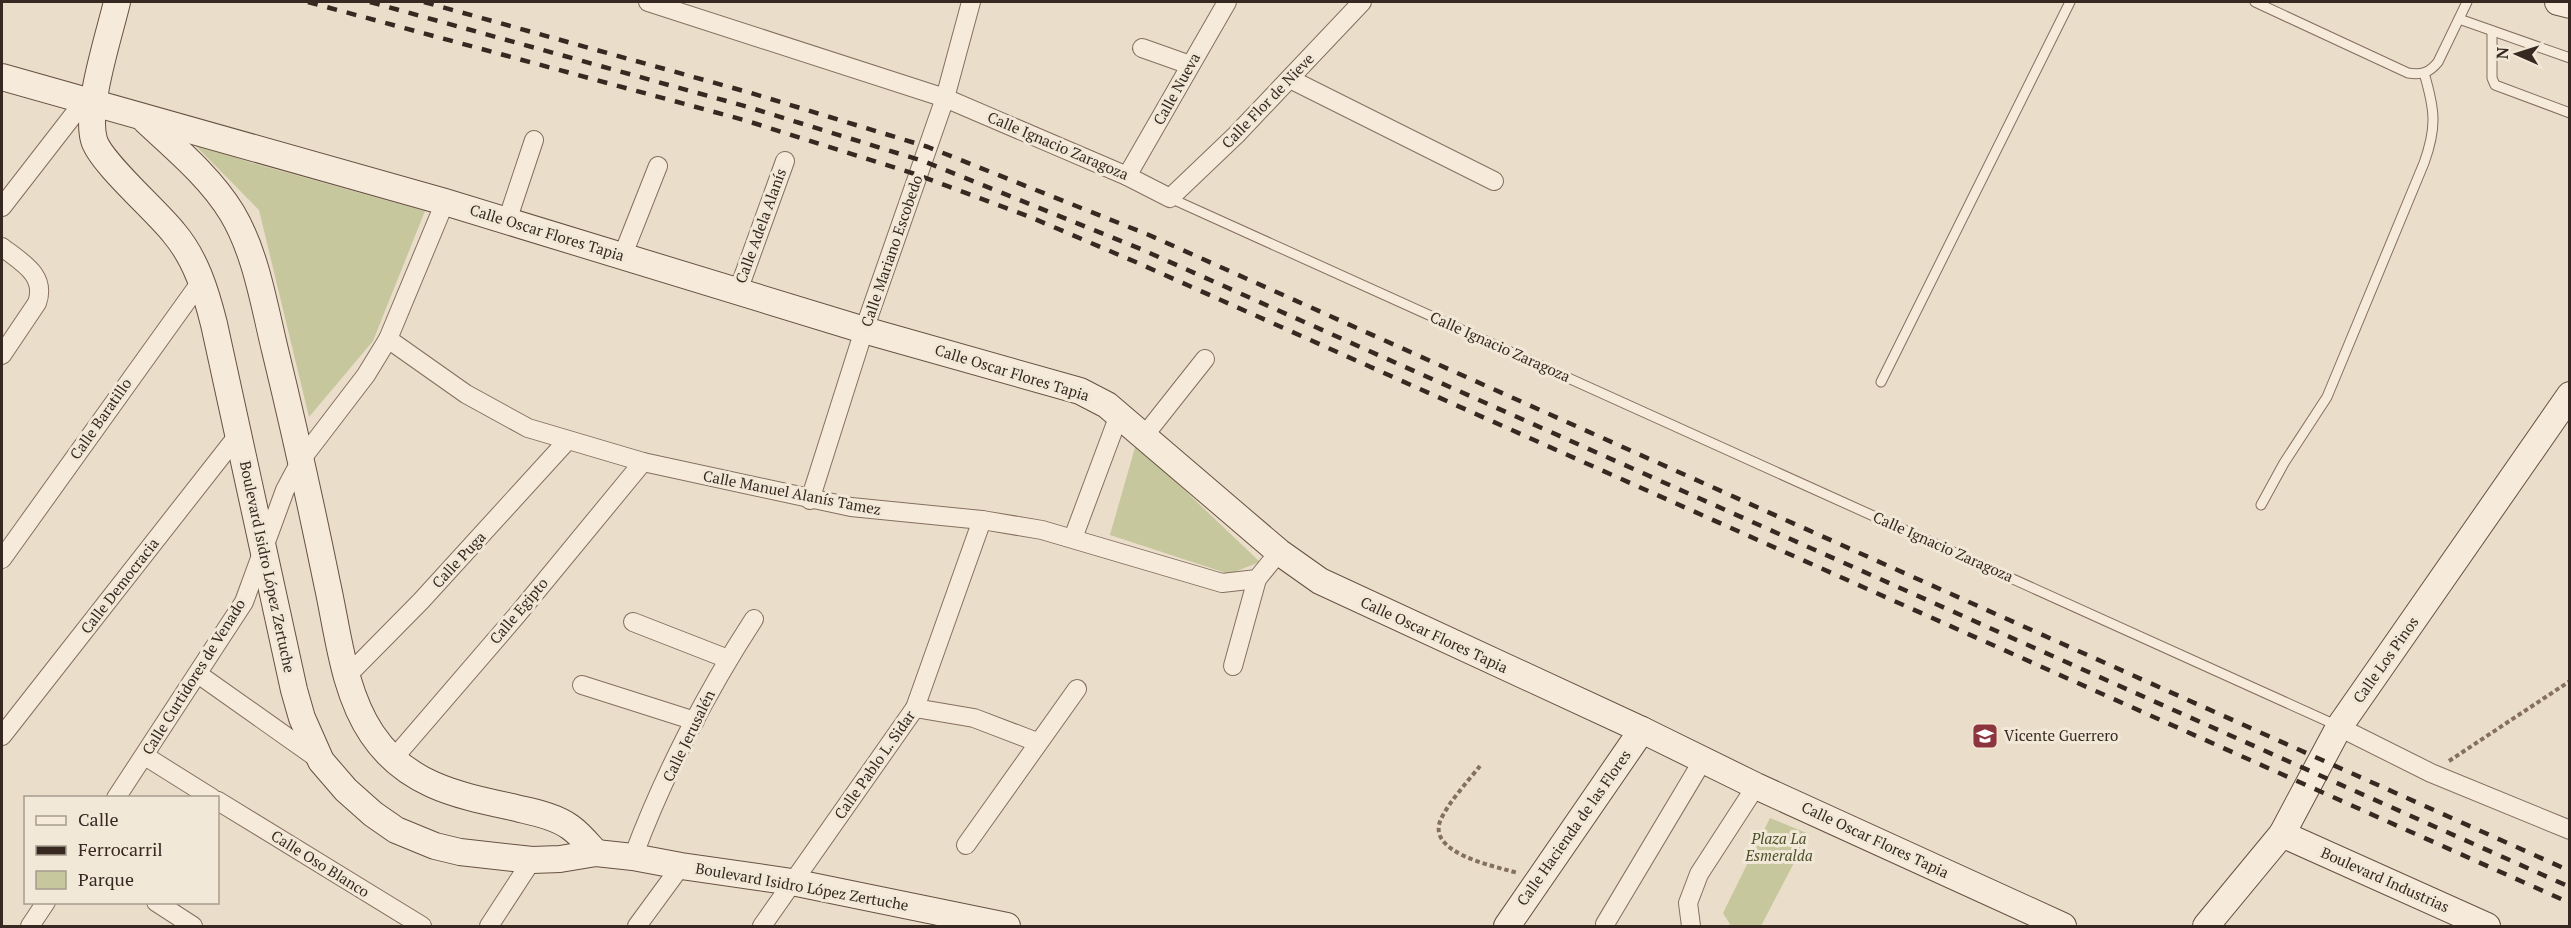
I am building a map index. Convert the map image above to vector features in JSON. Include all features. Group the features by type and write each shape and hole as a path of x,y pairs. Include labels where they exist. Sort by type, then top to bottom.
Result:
{"street":[{"name":"Boulevard Isidro López Zertuche","path":"117,2 90,101 93,131 100,153 176,234 202,280 214,324 294,690 302,718 321,761 346,790 373,814 396,830 415,839 460,852 532,860 560,859 596,853 633,857 792,882 1007,927"},
{"name":"Calle Ignacio Zaragoza","path":"648,2 689,8 945,98 1127,176 1170,198"},
{"name":"Calle Mariano Escobedo","path":"810,500 864,330 945,98 971,2"},
{"name":"Calle Nueva","path":"1127,176 1227,2"},
{"name":"Calle Flor de Nieve","path":"1170,198 1236,135 1362,2"},
{"path":"2558,2 2570,5"},
{"path":"1142,48 1190,65"},
{"name":"Calle Oscar Flores Tapia","path":"2,77 445,202 864,330 1064,385 1093,396 1119,415 1279,552 1320,581 2063,927"},
{"path":"1290,79 1494,181"},
{"path":"2,207 90,101"},
{"path":"142,117 204,177 233,214 253,263 301,460 347,676 366,724 378,743 393,759 421,781 439,789 556,819 581,836 596,853"},
{"path":"507,221 534,140"},
{"name":"Calle Adela Alanís","path":"738,291 784,161"},
{"path":"622,257 658,166"},
{"name":"Calle Curtidores de Venado","path":"117,796 244,602 264,552 276,512 301,460 366,375 388,339 445,202"},
{"path":"2,247 36,276 40,294 37,303 2,355"},
{"name":"Calle Baratillo","path":"2,559 202,280"},
{"name":"Calle Manuel Alanís Tamez","path":"388,339 499,414 528,428 643,462 810,500 899,514 982,520 1073,538 1222,583 1257,579"},
{"path":"1144,436 1205,359"},
{"name":"Calle Los Pinos","path":"2206,927 2282,834 2339,727 2570,395"},
{"path":"1073,538 1119,415"},
{"name":"Calle Democracia","path":"2,736 8,719 238,435"},
{"name":"Calle Puga","path":"347,676 421,601 567,441"},
{"name":"Calle Egipto","path":"393,759 517,615 643,462"},
{"name":"Calle Pablo L. Sidar","path":"762,927 915,708 982,520"},
{"path":"1233,666 1257,579 1279,552"},
{"name":"Calle Jerusalén","path":"633,857 645,825 695,721 728,659 754,619"},
{"path":"633,622 728,659"},
{"path":"198,674 321,761"},
{"path":"582,685 695,721"},
{"path":"966,845 1037,742 1077,689"},
{"path":"915,708 974,718 1037,742"},
{"path":"2339,727 2431,773 2570,830"},
{"name":"Calle Hacienda de las Flores","path":"1507,927 1642,730"},
{"path":"145,756 209,796"},
{"path":"1605,924 1703,760"},
{"path":"1691,927 1688,903 1699,874 1756,786"},
{"name":"Calle Oso Blanco","path":"219,802 422,927"},
{"name":"Boulevard Industrias","path":"2282,834 2487,927"},
{"path":"489,927 532,860"},
{"path":"637,927 681,866"},
{"path":"30,927 45,904"},
{"path":"158,904 193,927"}],"lane":[{"path":"1881,382 2070,2"},
{"path":"2255,2 2408,73 2424,73 2432,70 2443,55 2467,2"},
{"path":"2459,19 2570,58"},
{"path":"2492,31 2492,78 2495,85 2570,113"},
{"path":"2261,505 2284,463 2327,398 2424,163 2433,139 2435,123 2433,105 2424,73"},
{"name":"Calle Ignacio Zaragoza","path":"1170,198 2339,727"}],"path":[{"path":"2431,773 2570,681"},
{"path":"1480,766 1441,818 1437,831 1439,838 1446,846 1467,856 1538,880"}],"green space":[{"path":"193,143 252,163 425,211 373,341 309,417 259,210"},
{"path":"1136,444 1260,562 1229,574 1110,535"},
{"name":"Plaza La Esmeralda","path":"1770,818 1809,834 1761,926 1731,926 1723,913"}],"railway":[{"path":"308,2 744,120 918,175 1030,217 1138,263 2570,903"},
{"path":"370,2 748,107 923,161 1143,250 2570,887"},
{"path":"424,2 751,93 928,147 1149,235 2570,871"}],"place":[{"name":"Vicente Guerrero","path":"1985,736"}]}
